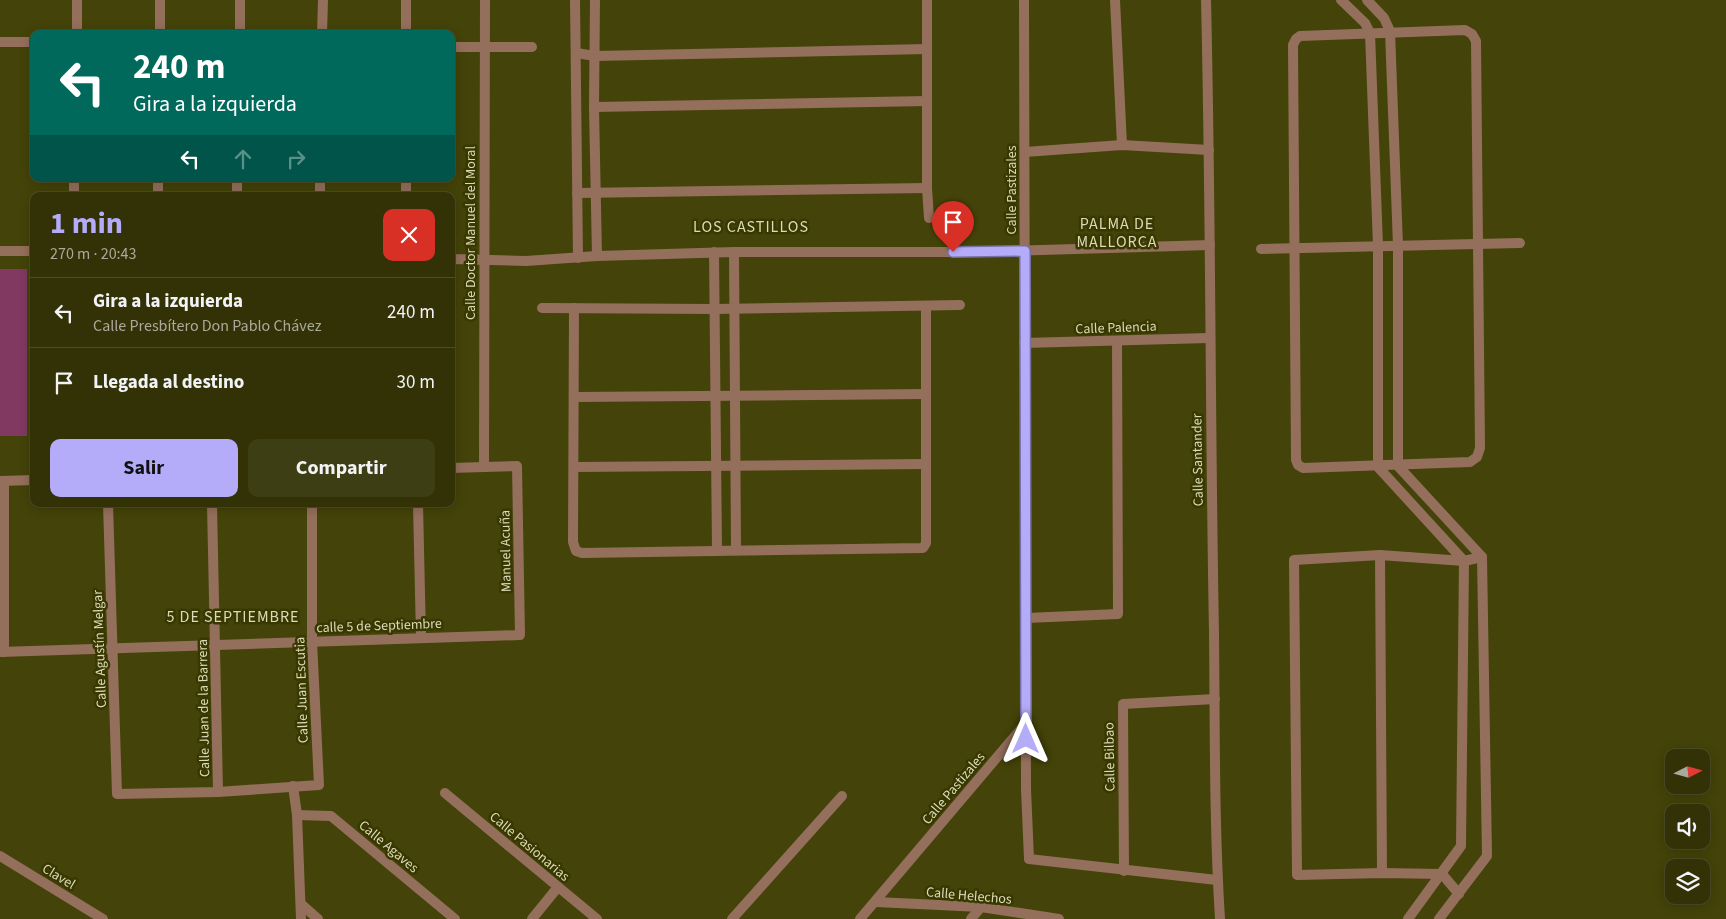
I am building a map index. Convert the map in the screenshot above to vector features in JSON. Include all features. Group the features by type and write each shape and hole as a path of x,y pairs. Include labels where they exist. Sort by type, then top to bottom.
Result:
{"street":[{"path":"77,0 77,30"},
{"path":"160,0 160,30"},
{"path":"240,0 240,30"},
{"path":"322,30 323,0"},
{"path":"406,0 406,30"},
{"name":"Calle Doctor Manuel del Moral","path":"484,467 485,0"},
{"path":"575,0 578,258"},
{"path":"595,0 594,107 597,256"},
{"path":"927,0 927,188 929,218"},
{"name":"Calle Pastizales","path":"860,919 1026,723 1024,0"},
{"path":"1115,0 1122,146"},
{"name":"Calle Santander","path":"1206,0 1214,699 1220,919"},
{"path":"1341,0 1365,23 1370,33 1378,246 1378,466 1464,561 1461,846 1408,919"},
{"path":"1367,0 1388,24 1390,31 1398,246 1398,466 1482,557 1487,856 1438,919"},
{"path":"1465,30 1472,34 1476,41 1480,244 1480,448 1477,457 1470,462 1303,468 1298,466 1293,45 1300,36 1390,31 1465,30"},
{"path":"0,42 30,42"},
{"path":"455,47 532,47"},
{"path":"576,53 594,56 927,50"},
{"path":"594,107 927,101"},
{"path":"1025,152 1122,146 1209,150"},
{"path":"577,193 927,188"},
{"path":"1261,249 1520,243"},
{"path":"455,259 526,261 597,256 714,252 1025,251 1210,245"},
{"path":"0,251 30,251"},
{"path":"714,252 717,550"},
{"path":"734,252 733,396 736,550"},
{"path":"542,308 714,309 960,305"},
{"path":"574,308 574,542 576,551 582,553 923,548 926,543 926,306"},
{"name":"Calle Palencia","path":"1024,343 1117,342 1209,338"},
{"path":"1027,618 1118,614 1117,342"},
{"path":"574,397 926,394"},
{"path":"575,467 926,464"},
{"name":"Manuel Acuña","path":"484,467 517,466 520,635"},
{"path":"455,468 484,467"},
{"path":"2,652 2,481 30,480"},
{"name":"Calle Agustín Melgar","path":"108,507 117,794 218,792"},
{"name":"Calle Juan de la Barrera","path":"212,507 218,792"},
{"name":"Calle Juan Escutia","path":"293,786 319,785 312,641 312,507"},
{"path":"418,507 421,637"},
{"path":"1459,894 1442,874 1382,872 1297,875 1294,560 1380,555 1464,561 1482,557"},
{"path":"1380,555 1382,872"},
{"name":"calle 5 de Septiembre","path":"2,652 520,635"},
{"name":"Calle Bilbao","path":"1124,871 1123,704 1214,699"},
{"path":"1026,723 1029,859 1218,880"},
{"path":"218,792 293,786 297,815 301,919"},
{"name":"Calle Pasionarias","path":"445,793 597,919"},
{"path":"732,919 842,796"},
{"name":"Calle Agaves","path":"297,815 331,816 455,919"},
{"name":"Clavel","path":"0,856 104,919"},
{"path":"532,919 558,887"},
{"name":"Calle Helechos","path":"876,902 981,907 1059,919"},
{"path":"300,904 318,919"},
{"path":"971,919 981,907"}],"shaded area":[{"path":"0,269 27,269 27,436 0,436"}],"district":[{"name":"LOS CASTILLOS","path":"751,226"},
{"name":"PALMA DE MALLORCA","path":"1117,232"},
{"name":"5 DE SEPTIEMBRE","path":"233,616"}],"route":[{"path":"953,252 1025,251 1026,739"}]}
